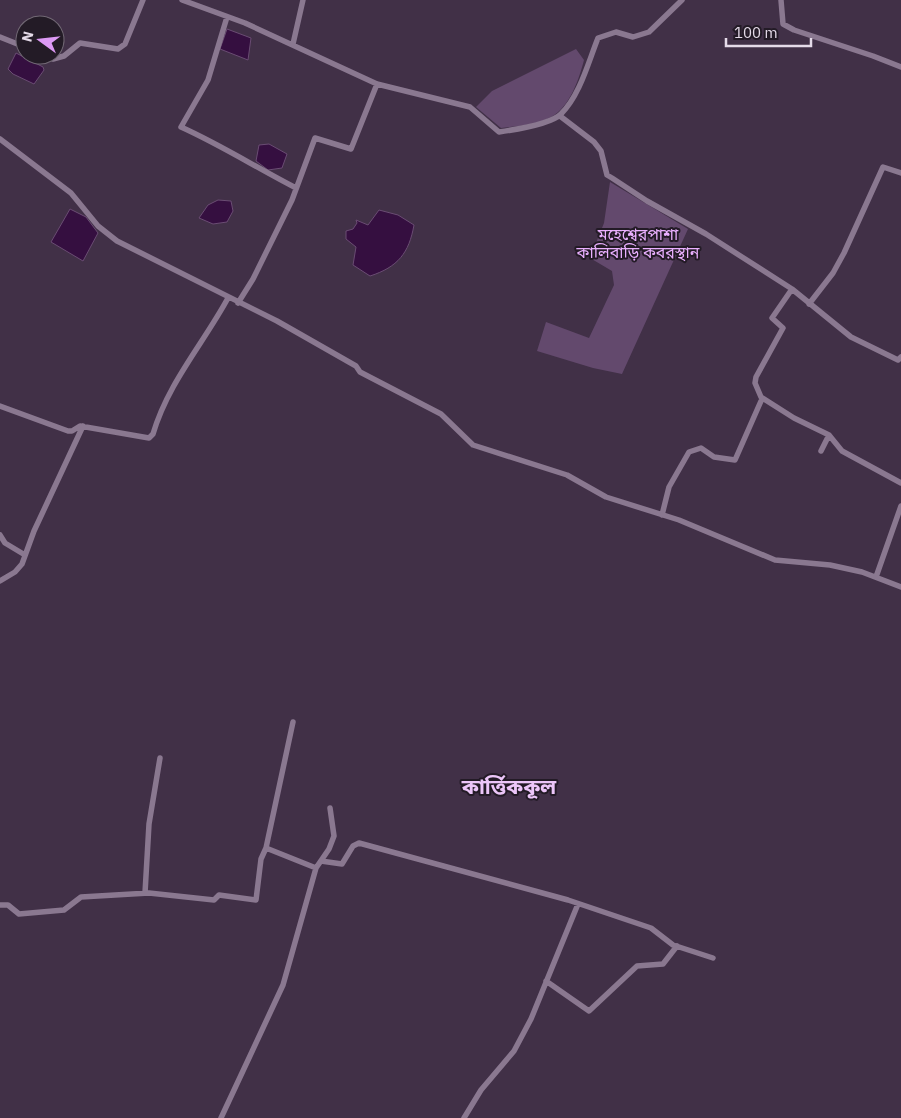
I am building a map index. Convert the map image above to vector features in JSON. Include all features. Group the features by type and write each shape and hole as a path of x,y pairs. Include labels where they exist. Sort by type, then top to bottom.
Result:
{"street":[{"path":"65,55 80,43 118,49 124,44 143,0"},
{"path":"182,0 293,44 377,84 470,107 499,132 523,129 560,116 576,92 598,38 616,32 633,37 649,32 682,0"},
{"path":"293,44 303,0"},
{"path":"781,0 783,24 794,30 901,67"},
{"path":"227,17 208,80 181,127 225,147 238,158 296,188"},
{"path":"0,37 15,43"},
{"path":"238,304 253,279 296,188 315,138 351,149 377,84"},
{"path":"560,116 602,151 607,174 647,201 706,234 792,289 851,337 898,360 901,357"},
{"path":"0,139 71,193 98,226 117,241 238,304 277,321 356,366 360,372 441,414 473,445 527,460 567,475 606,497 731,540 775,560 830,565 876,577 901,587"},
{"path":"809,304 833,272 844,253 883,168 901,173"},
{"path":"792,289 772,318 783,328 756,377 755,383 761,397 794,418 829,435 842,451 901,483"},
{"path":"0,406 68,431 83,426 149,438 153,434 167,394 214,323 228,298"},
{"path":"662,515 669,487 689,452 701,448 714,457 734,460 761,401"},
{"path":"0,581 16,572 83,426"},
{"path":"821,451 829,435"},
{"path":"876,577 901,506"},
{"path":"0,535 5,543 25,555"},
{"path":"0,905 8,904 19,914 64,910 81,896 144,893 214,900 219,895 256,900 261,859 266,848 294,722"},
{"path":"144,893 149,824 160,758"},
{"path":"221,1118 283,985 316,868 334,836 330,808"},
{"path":"321,860 342,864 353,846 359,843 578,904 651,928 678,946 712,958"},
{"path":"266,848 316,868"},
{"path":"464,1118 481,1090 514,1051 531,1019 578,904"},
{"path":"546,981 589,1011 637,966 663,964 678,946"}],"green space":[{"path":"576,49 584,60 579,76 568,100 551,117 520,126 501,128 476,107 492,91"},
{"name":"মহেশ্বেরপাশা কালিবাড়ি কবরস্থান","path":"610,182 688,229 622,374 593,368 537,351 546,322 589,338 614,285 612,271 590,258 604,223"}],"shaded area":[{"path":"227,29 251,38 248,60 220,49"},
{"path":"15,55 15,65 39,65 44,70 34,84 13,74 8,69"},
{"path":"269,144 287,154 282,168 268,170 256,161 259,145"},
{"path":"218,200 231,201 233,211 227,222 213,224 199,218 208,205"},
{"path":"70,209 86,217 98,233 83,261 51,242"},
{"path":"379,210 398,215 414,225 409,244 401,258 388,268 370,276 353,265 356,247 346,239 346,231 353,229 357,223 356,220 368,225"}],"district":[{"name":"কার্ত্তিককূল","path":"509,787"}]}
